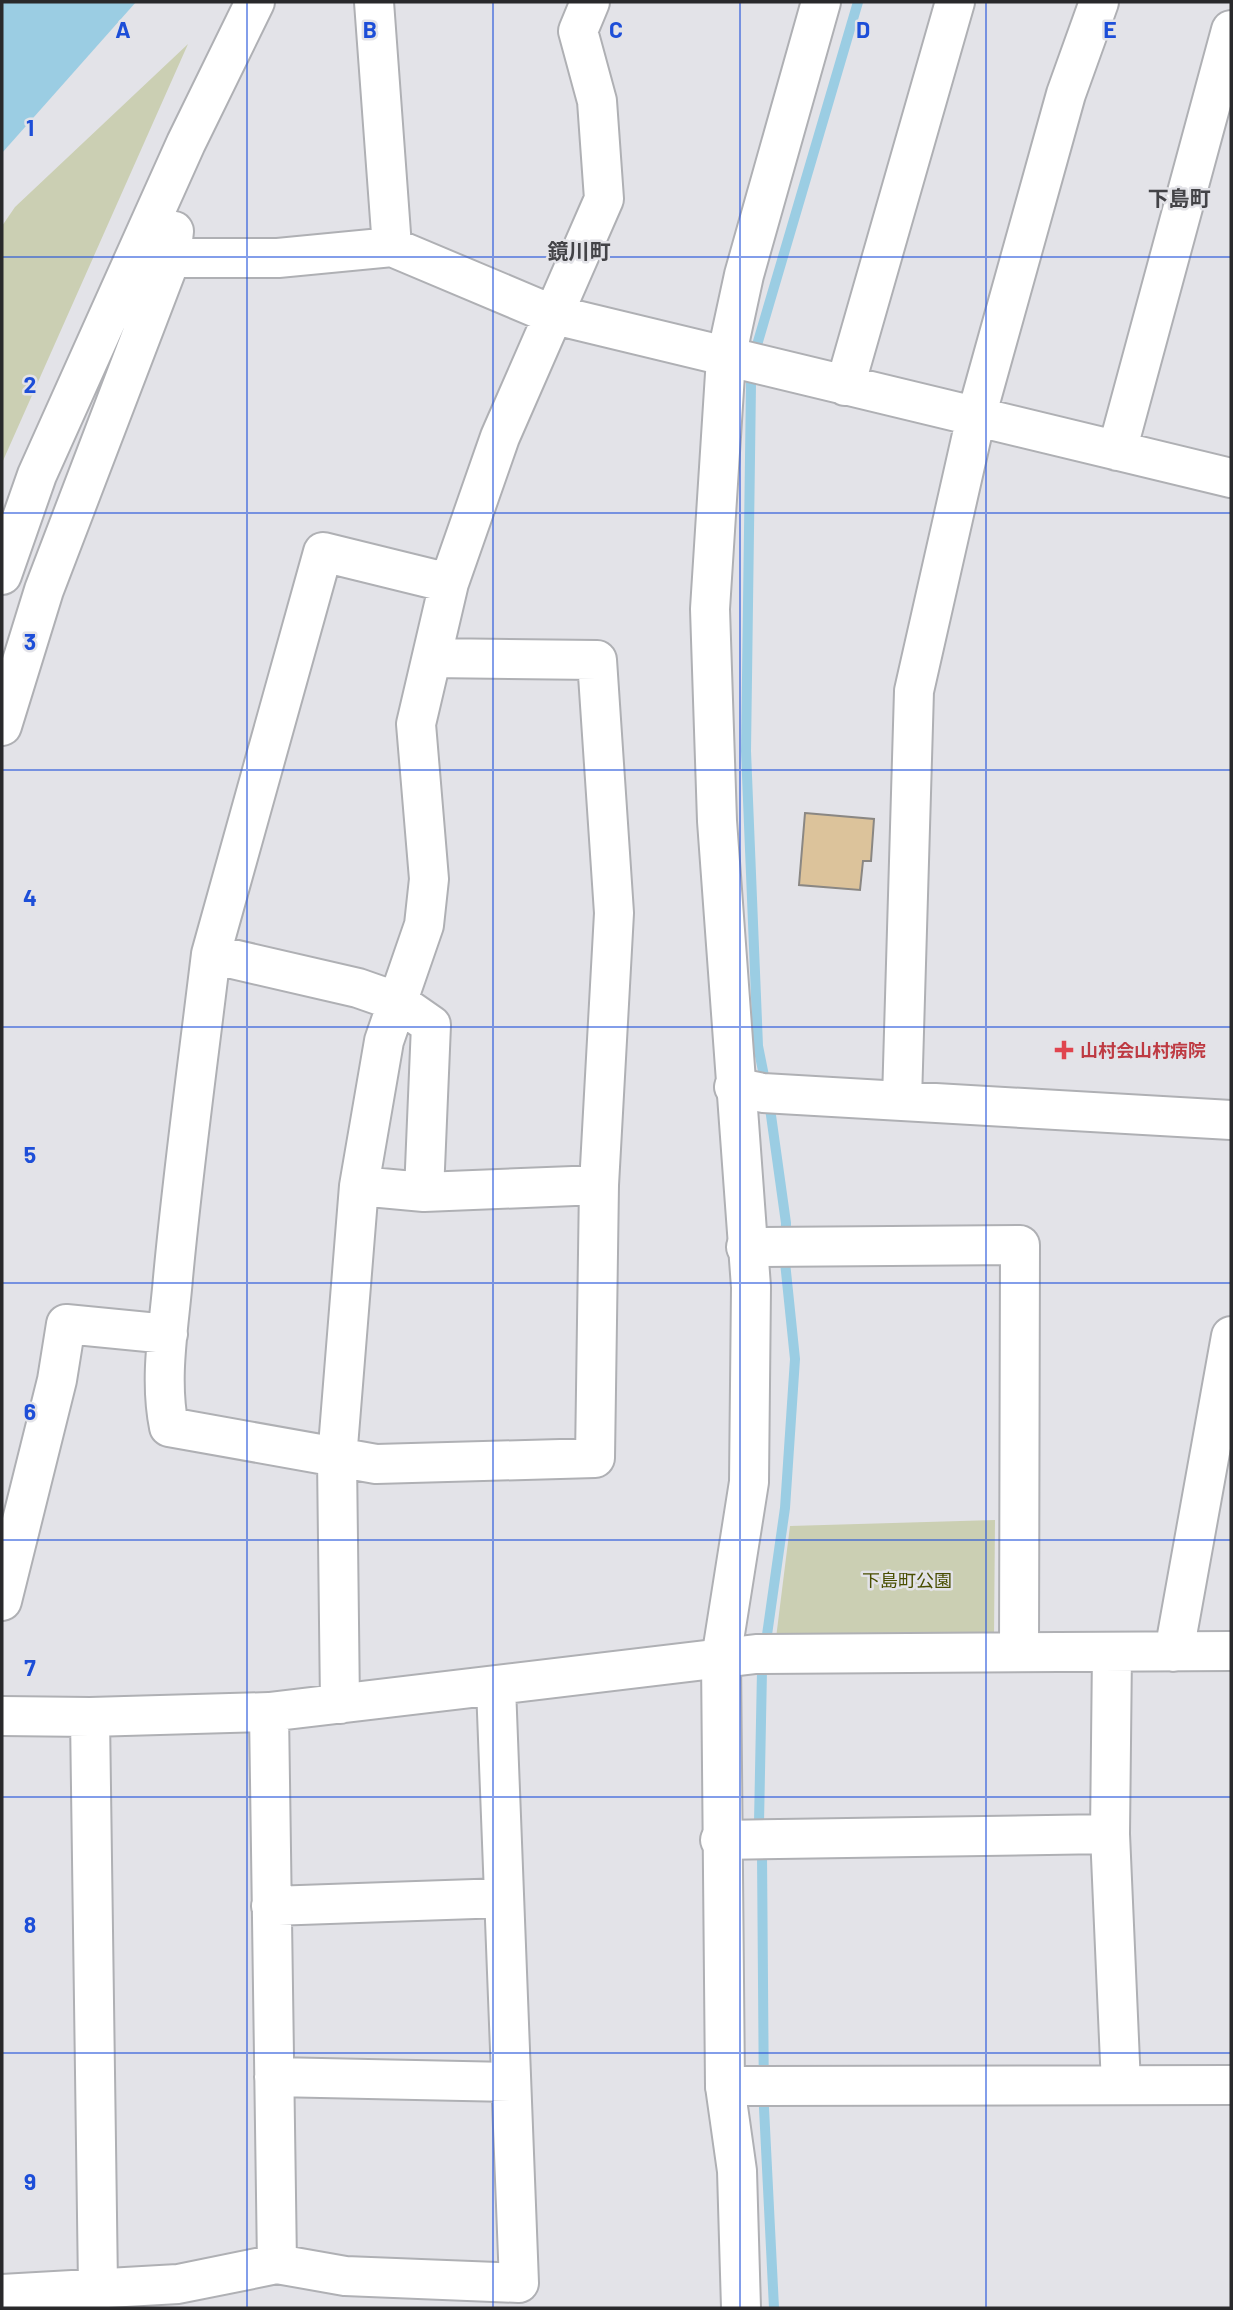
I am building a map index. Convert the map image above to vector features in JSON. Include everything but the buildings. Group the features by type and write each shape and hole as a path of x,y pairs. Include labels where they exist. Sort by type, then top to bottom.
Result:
{"street":[{"path":"2,575 37,475 186,143 255,2"},
{"path":"373,2 392,247"},
{"path":"340,1704 337,1459 359,1186 384,1041 424,925 429,879 416,724 449,583 500,437 551,314 604,199 597,101 578,31 590,2"},
{"path":"741,2308 737,2171 739,2086 747,1840 757,1655 749,1482 751,1287 769,1248 764,1091 717,821 710,609 731,359 744,275 821,2"},
{"path":"845,386 955,2"},
{"path":"902,1100 914,691 976,417 1066,94 1099,2"},
{"path":"1117,451 1231,30"},
{"path":"2,726 44,590 170,258 186,143"},
{"path":"170,258 278,258 392,247 551,314 1231,478"},
{"path":"432,658 597,660 614,913 599,1185 595,1458 376,1464 337,1459 169,1427 163,1398 180,1199 211,954 323,552 449,583"},
{"path":"211,954 358,988 398,1002 431,1025 424,1192"},
{"path":"764,1091 1231,1120"},
{"path":"359,1186 424,1192 599,1185"},
{"path":"769,1248 1020,1245 1019,1652"},
{"path":"2,1601 57,1380 66,1324 168,1334"},
{"path":"1174,1651 1231,1336"},
{"path":"2,1716 269,1713 757,1655 1231,1651"},
{"path":"1112,1652 1111,1834 1121,2085"},
{"path":"2,2294 98,2286 178,2284 277,2264 345,2292 526,2296 511,2082 496,1687"},
{"path":"269,1713 277,2264"},
{"path":"90,1717 98,2286"},
{"path":"747,1840 1111,1834"},
{"path":"271,1906 504,1898"},
{"path":"274,2077 511,2082"},
{"path":"739,2086 1231,2085"}],"green space":[{"path":"188,44 2,463 2,226 15,207"},
{"name":"下島町公園","path":"995,1520 994,1637 776,1638 790,1526"}],"water":[{"path":"2,2 136,2 2,153"}],"waterway":[{"path":"766,1086 758,1046 746,751 751,384 757,345 858,2"},
{"path":"769,1101 786,1223 785,1262 795,1359 785,1508 762,1670 759,1823 762,1855 764,2108 774,2308"}],"place":[{"name":"山村会山村病院","path":"1064,1050"}],"district":[{"name":"下島町","path":"1179,197"},
{"name":"鏡川町","path":"579,250"}]}
